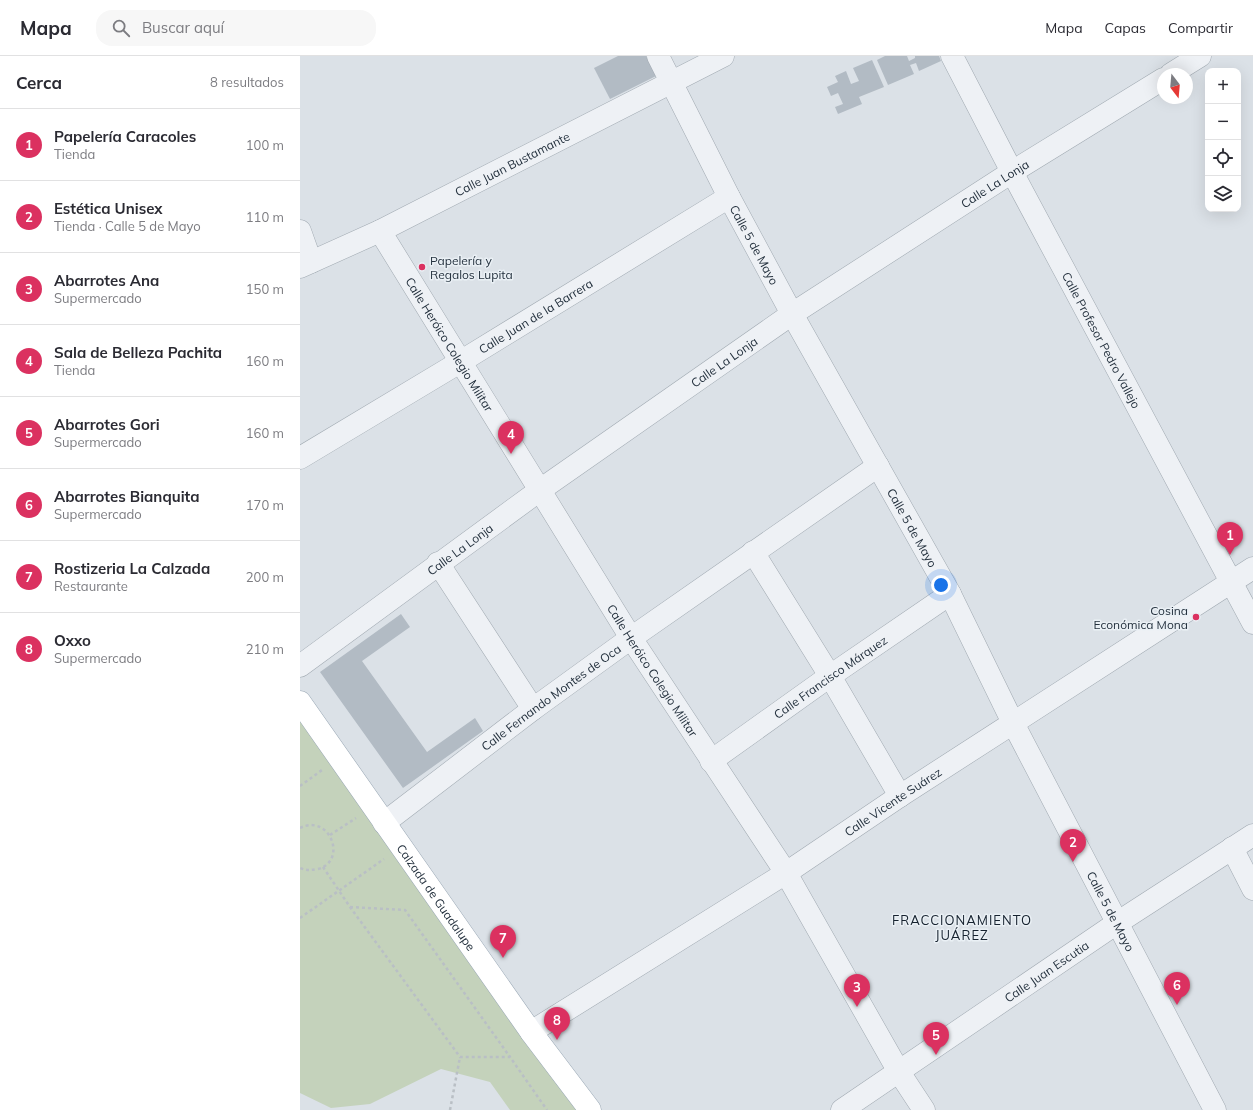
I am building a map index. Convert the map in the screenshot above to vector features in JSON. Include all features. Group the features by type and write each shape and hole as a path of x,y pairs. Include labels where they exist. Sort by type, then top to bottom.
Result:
{"main road":[{"name":"Calzada de Guadalupe","path":"300,702 531,1032 590,1110"}],"street":[{"name":"Calle 5 de Mayo","path":"658,56 792,314 950,594 1013,723 1215,1110"},
{"name":"Calle Juan Bustamante","path":"306,264 380,231 723,56"},
{"name":"Calle Profesor Pedro Vallejo","path":"952,56 1012,172 1253,623"},
{"path":"1181,68 1200,56"},
{"name":"Calle La Lonja","path":"300,666 438,563 540,490 792,314 1012,172 1157,83"},
{"name":"Calle Juan de la Barrera","path":"300,458 730,197"},
{"path":"300,231 306,264"},
{"name":"Calle Heróico Colegio Militar","path":"380,231 631,638 786,873 899,1072 924,1110"},
{"name":"Calle Fernando Montes de Oca","path":"379,815 533,710 631,638 878,466"},
{"path":"753,552 830,676 900,796"},
{"path":"438,563 533,710"},
{"name":"Calle Vicente Suárez","path":"531,1032 786,873 900,796 1253,568"},
{"name":"Calle Francisco Márquez","path":"711,761 830,676 950,594"},
{"name":"Calle Juan Escutia","path":"842,1110 1117,923 1253,835"},
{"path":"1232,848 1253,889"}],"path":[{"path":"300,786 339,758"},
{"path":"330,835 379,815"},
{"path":"300,828 306,825 320,826 330,835 334,847 331,860 323,867 308,871 300,868"},
{"path":"300,918 401,847"},
{"path":"323,867 350,907 460,1057 450,1110"},
{"path":"350,907 405,910 547,1110"},
{"path":"460,1057 510,1058"}],"green space":[{"path":"300,714 583,1110 510,1110 490,1082 441,1069 370,1104 331,1108 300,1093"}],"building":[{"path":"618,56 646,56 656,76 610,99 594,68"},
{"path":"885,56 907,56 909,61 915,58 915,56 939,56 941,61 919,71 916,63 910,65 914,74 888,85 877,60"},
{"path":"872,60 884,87 859,97 862,104 838,114 835,107 843,104 838,93 831,96 827,87 838,82 835,76 846,71 851,84 859,81 853,68"},
{"path":"401,614 410,627 362,661 427,752 475,718 483,731 403,788 320,672"}],"place":[{"name":"Papelería y Regalos Lupita","path":"422,267"},
{"name":"Sala de Belleza Pachita","path":"511,454"},
{"name":"Papelería Caracoles","path":"1230,555"},
{"name":"Cosina Económica Mona","path":"1196,617"},
{"name":"Estética Unisex","path":"1073,862"},
{"name":"Rostizeria La Calzada","path":"503,958"},
{"name":"Abarrotes Bianquita","path":"1177,1005"},
{"name":"Abarrotes Ana","path":"857,1007"},
{"name":"Oxxo","path":"557,1040"},
{"name":"Abarrotes Gori","path":"936,1055"}],"district":[{"name":"FRACCIONAMIENTO JUÁREZ","path":"962,928"}]}
